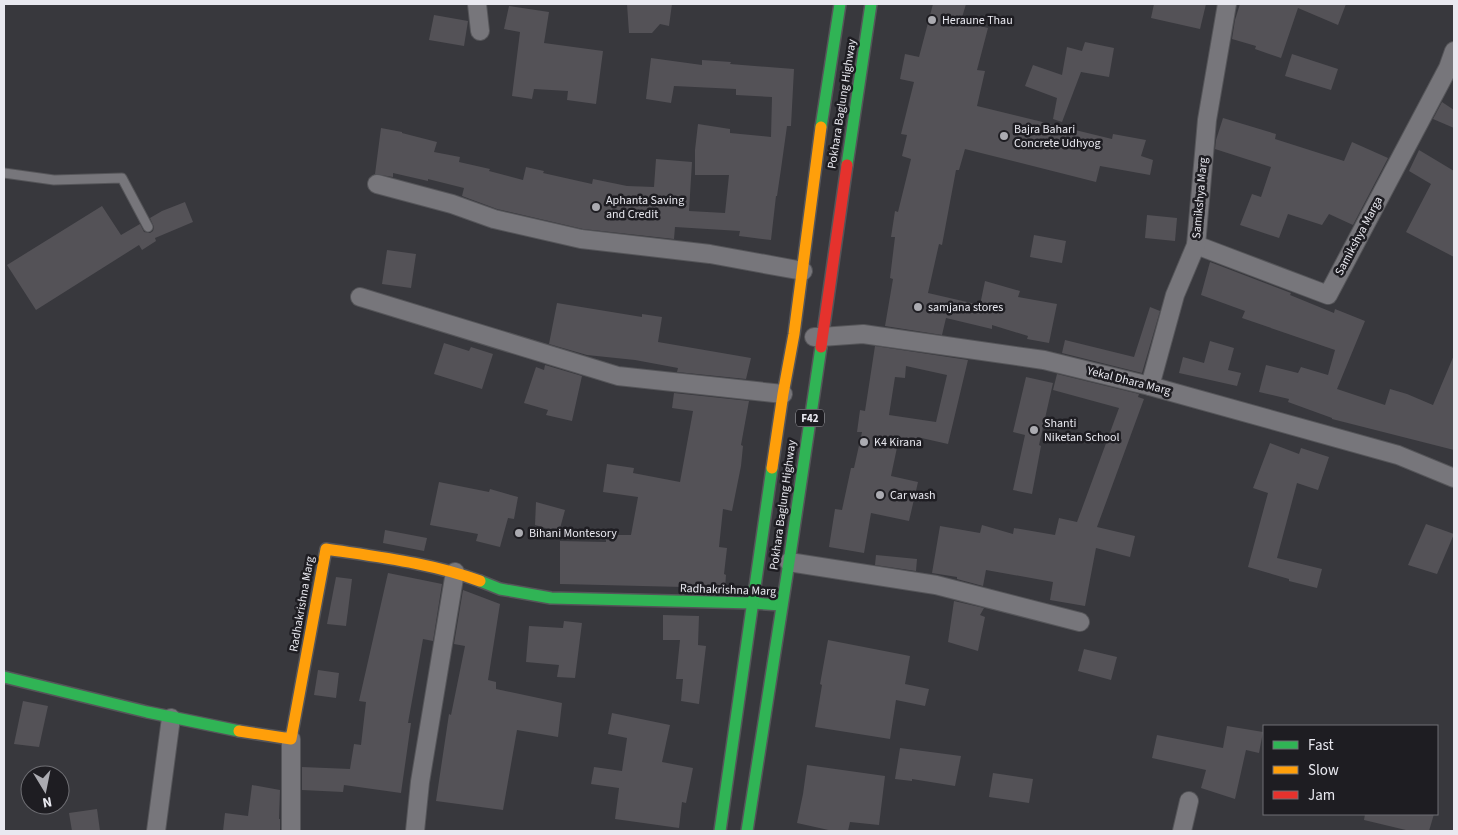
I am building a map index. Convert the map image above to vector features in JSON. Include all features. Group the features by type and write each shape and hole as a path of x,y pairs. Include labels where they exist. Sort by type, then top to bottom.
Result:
{"main road":[{"name":"Pokhara Baglung Highway","path":"720,831 783,394 794,334 820,134 840,4"},
{"name":"Pokhara Baglung Highway","path":"746,831 789,562 871,4"},
{"name":"Radhakrishna Marg","path":"291,739 326,549 456,572 500,589 551,598 782,605"},
{"path":"4,678 171,718 291,739"}],"street":[{"path":"477,4 480,31"},
{"name":"Samikshya Marg","path":"1150,386 1175,295 1196,245 1207,120 1226,4"},
{"name":"Samikshya Marga","path":"1196,245 1328,295 1448,68 1454,51"},
{"path":"377,184 452,204 494,219 581,239 710,254 803,271"},
{"path":"360,296 618,376 783,394"},
{"name":"Yekal Dhara Marg","path":"794,334 821,337 863,334 1044,360 1150,386 1398,455 1454,478"},
{"path":"789,562 936,585 1080,622"},
{"path":"415,831 420,782 456,572"},
{"path":"156,831 171,718"},
{"path":"291,739 291,831"},
{"path":"1182,831 1189,801"}],"lane":[{"path":"4,173 54,180 122,178 148,227"}],"building":[{"path":"627,4 672,4 669,26 660,24 652,33 629,33"},
{"path":"933,4 966,4 961,21 988,28 977,70 985,71 977,106 1112,139 1113,134 1146,140 1141,156 1153,160 1150,175 1100,166 1096,182 965,149 959,170 956,170 942,245 939,244 928,293 980,305 985,281 1020,291 1018,297 1057,304 1049,343 1027,339 1028,336 992,325 992,329 946,318 942,335 885,326 893,279 890,278 895,237 891,237 895,211 898,212 911,159 902,156 907,135 901,134 914,82 900,79 905,54 919,57"},
{"path":"1154,4 1206,4 1200,29 1151,18"},
{"path":"1240,4 1346,4 1338,25 1298,8 1281,58 1255,49 1256,46 1232,39"},
{"path":"509,6 549,12 544,43 603,51 596,104 567,100 568,91 534,89 532,99 512,96 520,32 504,29"},
{"path":"434,15 468,21 464,46 429,40"},
{"path":"1085,42 1114,48 1109,77 1081,72 1062,122 1053,119 1057,98 1025,86 1033,65 1062,75 1067,47 1082,51"},
{"path":"1292,54 1338,69 1331,90 1285,76"},
{"path":"651,58 702,65 702,60 794,69 791,126 787,126 771,240 739,236 740,231 675,227 674,239 583,229 497,209 462,196 464,188 393,173 393,177 375,174 381,128 437,142 434,152 460,157 459,162 490,169 489,171 523,180 526,167 544,171 543,173 592,184 593,179 627,186 654,187 656,159 692,162 689,211 725,213 729,175 695,175 698,124 730,129 730,133 771,137 772,97 736,95 736,89 674,86 671,103 646,99"},
{"path":"1442,102 1454,110 1454,128 1433,119"},
{"path":"1223,118 1276,134 1275,139 1344,161 1352,142 1388,158 1353,225 1329,214 1322,225 1288,214 1279,238 1240,225 1252,194 1261,197 1271,167 1215,149"},
{"path":"1419,150 1454,171 1454,257 1406,232 1431,184 1409,171"},
{"path":"185,202 193,222 155,238 156,241 142,250 139,245 36,310 7,265 102,206 121,235 140,224 144,232 150,233 154,227 150,218"},
{"path":"1147,215 1177,218 1175,241 1145,238"},
{"path":"1034,235 1066,241 1062,263 1030,257"},
{"path":"387,250 416,254 411,288 382,284"},
{"path":"1210,262 1291,293 1290,295 1334,313 1335,309 1365,321 1337,389 1385,405 1390,389 1433,405 1454,355 1454,450 1332,419 1288,402 1289,399 1259,392 1266,365 1298,373 1301,367 1328,375 1335,350 1242,318 1245,311 1201,295"},
{"path":"557,303 642,317 642,314 662,317 658,342 751,358 746,379 677,372 678,368 635,360 587,355 549,344"},
{"path":"1150,307 1160,311 1142,373 1062,353 1065,340 1134,357"},
{"path":"1210,341 1234,348 1228,370 1241,373 1237,386 1179,373 1183,357 1204,363"},
{"path":"444,343 469,351 471,347 493,354 482,389 434,374"},
{"path":"875,346 968,360 948,444 917,437 916,440 899,438 891,476 918,482 909,521 871,513 864,553 829,547 835,509 842,510 851,468 854,468 862,432 857,432 860,410 865,411","holes":["906,366 947,375 936,422 889,415 895,377 905,378"]},
{"path":"545,365 582,376 572,421 546,415 548,410 524,403 536,367 544,370"},
{"path":"1057,374 1139,394 1138,397 1144,399 1097,527 1135,536 1130,557 1096,548 1085,606 1050,600 1053,582 986,570 983,586 957,579 957,577 932,573 940,526 980,533 982,525 1013,534 1014,528 1055,535 1059,518 1077,522 1119,408 1053,390"},
{"path":"1026,377 1053,383 1039,445 1041,446 1032,494 1013,490 1025,435 1013,432"},
{"path":"674,393 749,401 741,445 743,446 741,466 732,511 723,509 719,547 727,548 724,574 726,575 725,588 560,584 560,541 606,542 606,535 631,535 638,497 603,492 607,464 634,468 633,473 680,482 693,411 672,408"},
{"path":"1270,443 1299,454 1301,448 1329,457 1318,490 1297,483 1277,558 1322,569 1317,588 1248,567 1268,493 1253,488"},
{"path":"439,482 489,492 490,489 518,497 514,519 508,518 500,547 476,541 478,534 430,525"},
{"path":"536,502 565,510 559,532 535,525"},
{"path":"1426,524 1454,534 1437,574 1408,565"},
{"path":"385,530 427,538 424,551 383,543"},
{"path":"876,555 917,559 916,571 875,565"},
{"path":"388,573 442,584 433,641 423,639 408,723 411,723 401,793 344,785 343,792 302,790 302,767 350,769 354,744 361,745 366,702 359,701"},
{"path":"336,577 352,579 346,626 327,624"},
{"path":"463,590 500,604 488,680 496,682 496,689 562,703 558,737 517,730 503,810 436,801 449,714 451,715 465,646 454,644"},
{"path":"954,601 984,608 980,615 985,617 978,651 948,642"},
{"path":"663,615 699,616 698,645 706,646 699,704 681,701 683,679 676,679 680,640 663,640"},
{"path":"564,621 582,623 575,678 557,677 559,665 526,662 529,626 563,628"},
{"path":"828,640 910,656 905,684 929,689 925,706 896,700 890,739 815,727"},
{"path":"1084,649 1117,657 1111,680 1078,671"},
{"path":"318,670 339,673 336,698 314,695"},
{"path":"23,701 48,706 39,747 14,744"},
{"path":"612,713 670,725 662,762 693,768 686,803 682,802 679,828 615,819 619,788 591,784 594,767 622,771 627,738 608,734"},
{"path":"1227,726 1263,732 1259,753 1246,750 1235,799 1201,788 1206,770 1152,758 1157,735 1223,748"},
{"path":"900,748 961,756 955,786 912,779 912,781 895,779"},
{"path":"807,765 885,776 879,825 850,822 848,831 833,831 797,823"},
{"path":"993,773 1033,779 1029,803 989,797"},
{"path":"252,785 280,790 280,831 223,831 225,813 248,816"},
{"path":"97,809 100,831 72,831 70,813"},
{"path":"1365,815 1434,815 1429,831 1410,831 1364,820"}],"traffic: fast":[{"path":"821,127 840,4"},
{"path":"847,165 871,4"},
{"path":"747,831 821,347"},
{"path":"720,831 772,468"},
{"path":"480,581 500,589 551,598 781,605"},
{"path":"4,677 147,712 239,731"}],"traffic: slow":[{"path":"772,468 794,334 821,127"},
{"path":"239,731 291,739 326,549 423,565 480,581"}],"traffic: jam":[{"path":"821,347 847,165"}],"place":[{"name":"Heraune Thau","path":"932,20"},
{"name":"Bajra Bahari Concrete Udhyog","path":"1004,136"},
{"name":"Aphanta Saving and Credit","path":"596,207"},
{"name":"samjana stores","path":"918,307"},
{"name":"Shanti Niketan School","path":"1034,430"},
{"name":"K4 Kirana","path":"864,442"},
{"name":"Car wash","path":"880,495"},
{"name":"Bihani Montesory","path":"519,533"}]}
